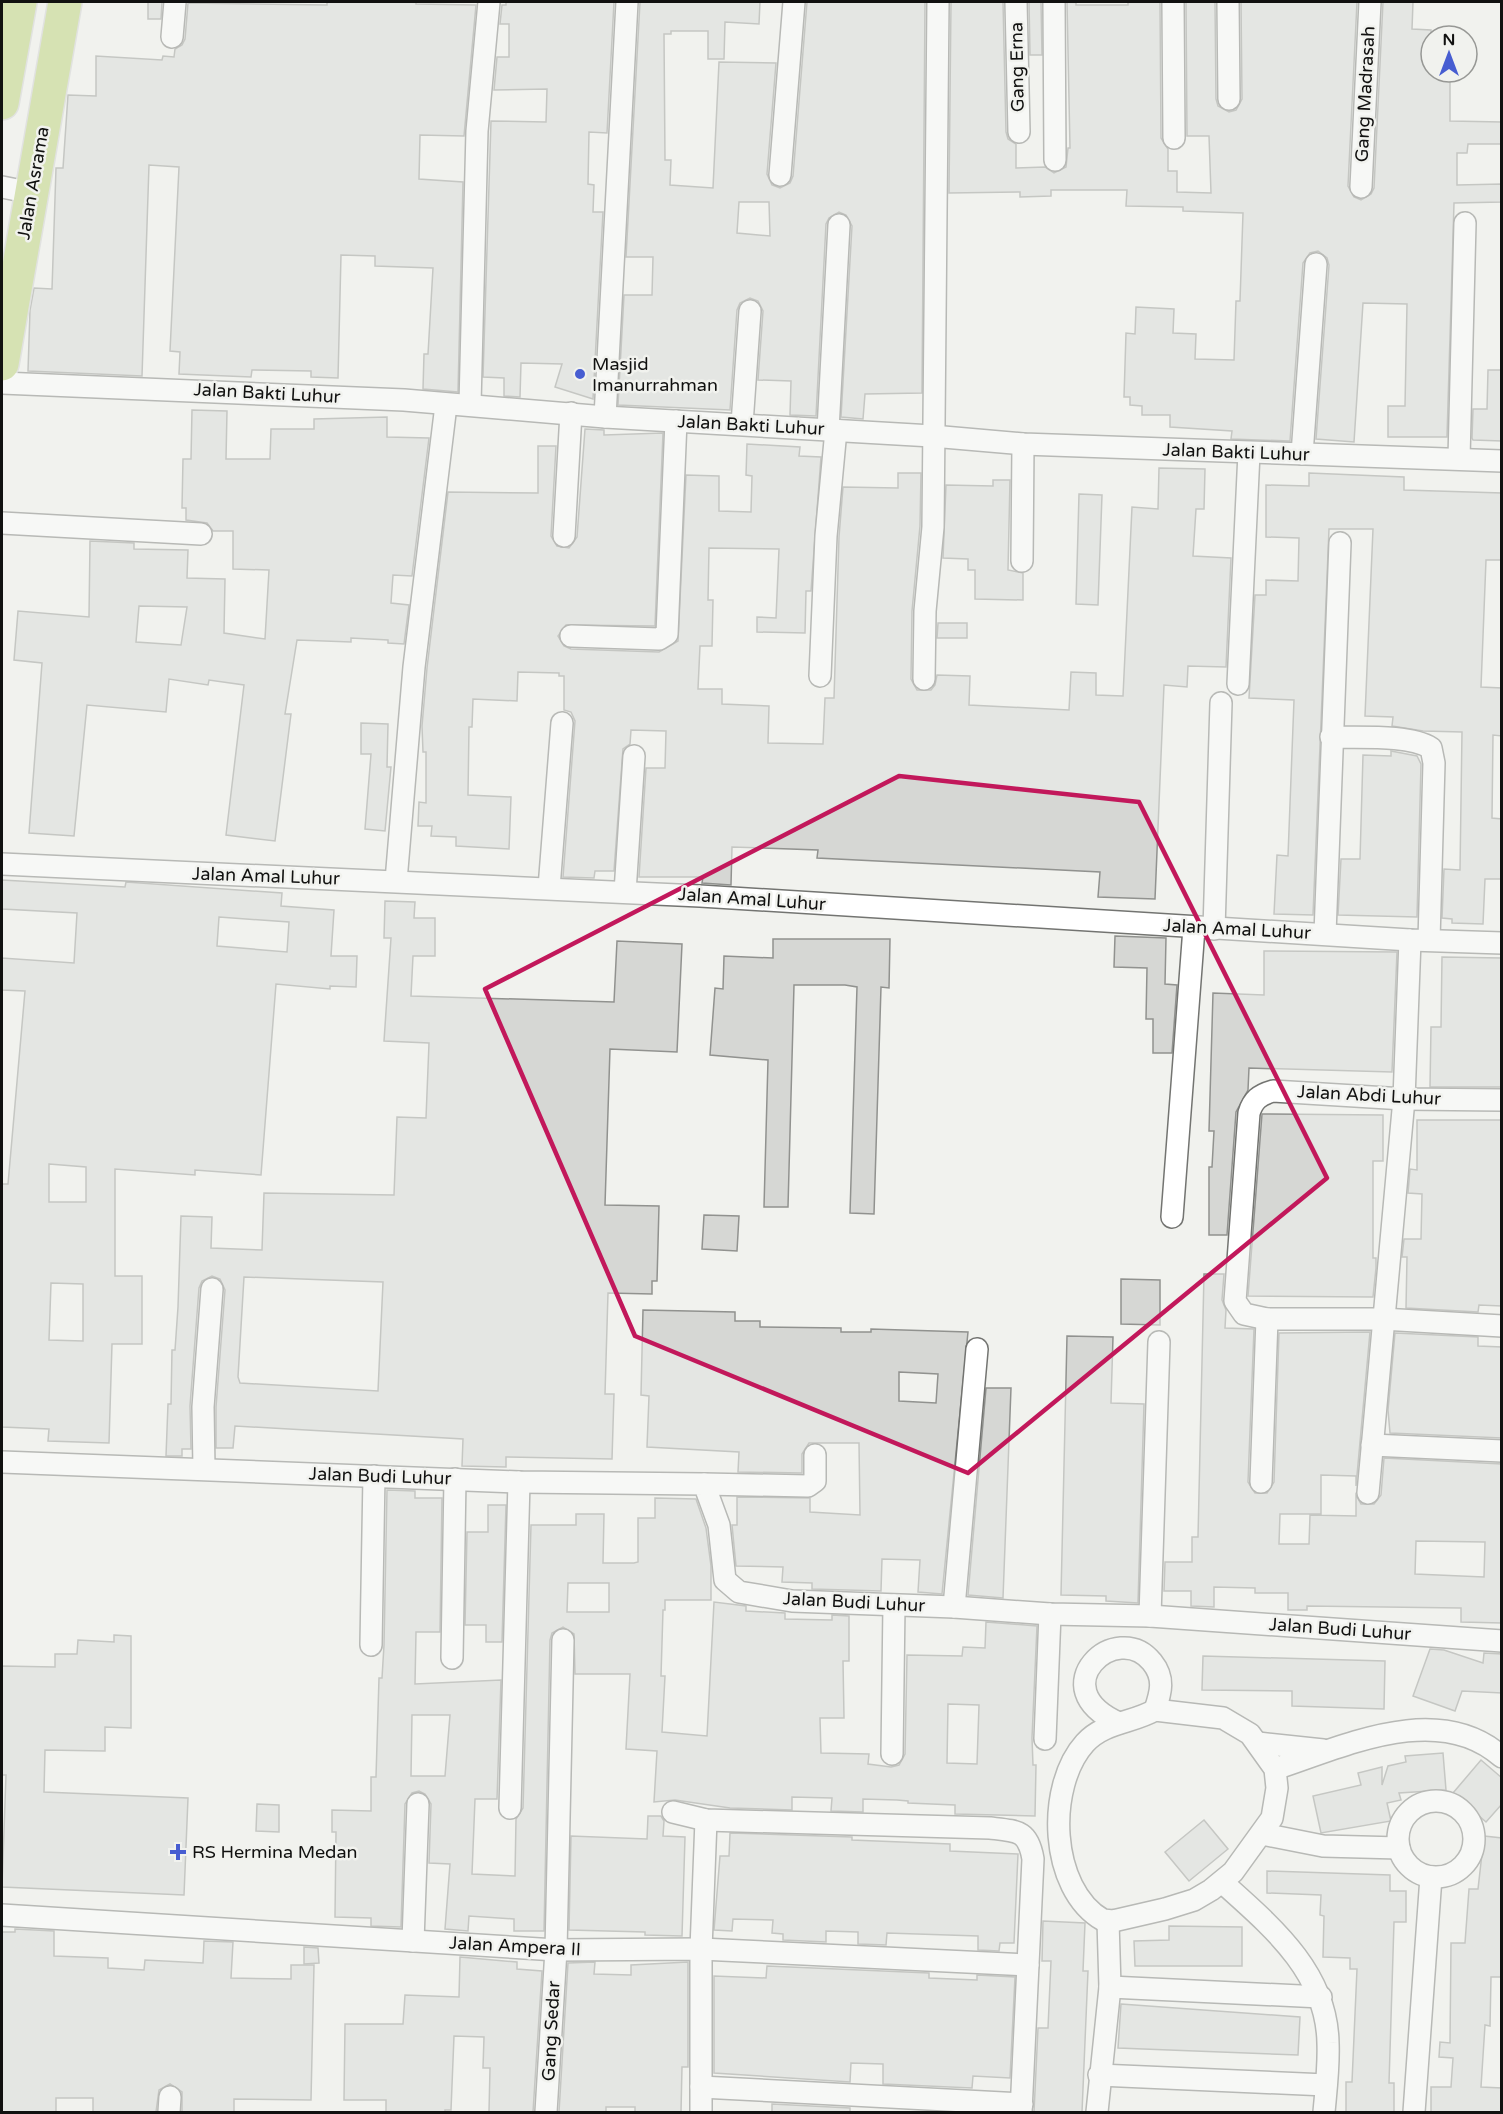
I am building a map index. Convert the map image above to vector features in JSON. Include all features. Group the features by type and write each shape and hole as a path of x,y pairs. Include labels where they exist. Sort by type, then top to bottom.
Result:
{"highway":[{"path":"2,103 8,33 20,2"},
{"name":"Jalan Asrama","path":"2,364 17,190 65,2"}],"street":[{"path":"172,37 174,2"},
{"path":"471,405 477,131 489,2"},
{"path":"605,417 627,2"},
{"path":"780,175 794,2"},
{"path":"924,679 925,611 933,527 932,436 938,183 938,2"},
{"name":"Gang Erna","path":"1016,2 1019,132"},
{"path":"1054,2 1055,160"},
{"path":"1173,2 1174,138"},
{"path":"1228,2 1229,99"},
{"name":"Gang Madrasah","path":"1361,187 1370,2"},
{"path":"1459,458 1464,223"},
{"path":"820,676 839,225"},
{"path":"1302,454 1316,264"},
{"path":"742,424 750,311"},
{"name":"Jalan Bakti Luhur","path":"2,383 333,396 605,417 932,436 1023,444 1502,461"},
{"path":"396,881 414,667 446,405"},
{"path":"564,536 571,413"},
{"path":"571,636 659,639 667,634 676,421"},
{"path":"1022,561 1023,444"},
{"path":"1238,684 1249,453"},
{"path":"2,523 201,534"},
{"path":"1325,934 1340,543"},
{"path":"1172,1217 1204,928 1221,703"},
{"path":"549,888 562,723"},
{"path":"1331,737 1423,743 1431,748 1434,763 1420,940 1368,1493"},
{"path":"625,892 634,756"},
{"name":"Jalan Amal Luhur","path":"2,864 625,892 1204,928 1502,943"},
{"name":"Jalan Abdi Luhur","path":"1267,1319 1244,1314 1235,1301 1249,1113 1253,1101 1273,1091 1404,1099 1502,1100"},
{"path":"204,1469 204,1407 212,1289"},
{"path":"1261,1482 1267,1319 1383,1319 1502,1326"},
{"path":"1150,1616 1159,1342"},
{"path":"954,1607 976,1349"},
{"path":"1372,1445 1502,1451"},
{"path":"704,1484 808,1486 815,1481 815,1455"},
{"name":"Jalan Budi Luhur","path":"2,1462 519,1482 704,1484 719,1525 721,1568 725,1580 739,1592 792,1601 954,1607 1050,1614 1150,1616 1502,1641"},
{"path":"371,1645 374,1476"},
{"path":"452,1658 455,1479"},
{"path":"510,1808 519,1482"},
{"path":"892,1754 894,1605"},
{"path":"1045,1739 1050,1614"},
{"name":"Gang Sedar","path":"546,2112 556,1950 563,1640"},
{"path":"1119,1723 1095,1709 1085,1689 1088,1670 1093,1661 1102,1653 1131,1648 1142,1652 1158,1670 1161,1689 1155,1710"},
{"path":"1155,1710 1223,1719 1238,1725 1258,1743 1275,1769 1276,1798 1272,1818 1263,1834 1222,1882 1194,1900 1108,1921 1095,1914 1075,1889 1064,1867 1059,1844 1059,1821 1064,1789 1075,1759 1085,1743 1096,1734 1119,1723 1145,1716 1155,1710"},
{"path":"1275,1769 1329,1751 1403,1731 1432,1729 1466,1734 1502,1757"},
{"path":"1258,1743 1329,1751"},
{"path":"1431,1802 1441,1802 1460,1809 1472,1825 1474,1845 1472,1854 1459,1870 1441,1877 1431,1877 1413,1870 1406,1863 1399,1848 1401,1825 1413,1809 1431,1802"},
{"path":"413,1941 418,1804"},
{"path":"673,1812 706,1820 990,1828 1019,1833 1030,1841 1034,1859 1021,2108 701,2087"},
{"path":"701,2112 701,1949 706,1820"},
{"path":"1263,1834 1323,1846 1399,1848"},
{"path":"1414,2112 1431,1877"},
{"path":"1222,1882 1254,1911 1301,1960 1321,1997 1328,2042 1324,2112"},
{"name":"Jalan Ampera II","path":"2,1915 556,1950 701,1949 1028,1965"},
{"path":"1097,2112 1110,1987 1108,1921"},
{"path":"1110,1987 1321,1997"},
{"path":"1099,2076 1326,2085"}],"highlighted area":[{"path":"899,776 1139,802 1327,1178 968,1473 635,1336 485,989"}],"building":[{"path":"148,2 162,2 161,19 148,19"},
{"path":"327,2 416,2 416,4 476,5 464,136 420,135 419,179 463,182 458,392 423,389 424,354 428,354 433,268 375,266 375,256 341,255 338,378 311,377 311,371 252,370 251,377 179,374 180,352 170,351 179,167 149,165 142,376 28,371 30,310 34,288 52,289 56,168 63,168 68,95 96,96 96,56 162,60 163,56 174,57 175,49 182,45 185,39 188,3 327,5"},
{"path":"506,2 614,2 607,133 589,132 588,184 594,185 593,212 603,212 593,399 555,387 562,364 521,363 520,397 504,396 504,378 483,377 491,121 546,122 547,89 494,90 497,57 509,57 509,24 500,24 502,5 506,5"},
{"path":"640,2 760,2 759,24 725,22 724,59 708,59 708,31 671,31 671,34 664,34 665,160 671,160 670,185 713,188 719,62 776,63 767,174 772,185 780,188 790,183 793,176 807,2 925,2 922,393 865,394 863,419 841,417 852,226 846,215 839,212 829,218 826,224 816,416 790,415 791,381 758,380 763,311 758,301 750,298 740,303 737,310 730,410 618,405 624,295 652,295 653,257 626,257","holes":["739,202 769,202 770,236 737,233"]},
{"path":"951,2 1003,2 1006,132 1008,139 1016,144 1016,168 1045,167 1054,173 1066,167 1068,148 1070,148 1067,2 1076,2 1076,5 1128,5 1128,2 1160,2 1161,138 1168,149 1168,171 1177,171 1177,192 1211,193 1209,136 1187,136 1186,2 1215,2 1216,99 1218,106 1229,112 1236,110 1242,99 1241,2 1357,2 1348,186 1354,197 1361,200 1371,194 1374,188 1383,2 1413,2 1412,29 1419,29 1419,84 1450,84 1450,121 1502,122 1502,144 1468,144 1467,153 1457,153 1457,185 1502,184 1502,202 1454,203 1447,437 1388,437 1388,406 1405,406 1407,304 1363,303 1354,442 1316,439 1329,265 1327,258 1318,251 1310,253 1303,263 1290,441 1231,439 1232,431 1170,427 1170,415 1142,415 1142,406 1130,405 1130,397 1124,397 1126,333 1135,334 1136,307 1174,309 1173,333 1196,334 1195,359 1234,360 1236,301 1240,301 1243,213 1183,211 1183,207 1126,206 1127,190 1051,190 1051,196 1020,197 1020,192 949,193"},
{"path":"1029,2 1041,2 1042,55 1030,55"},
{"path":"1488,370 1502,370 1502,441 1473,440 1472,438 1473,409 1487,409"},
{"path":"192,410 227,411 226,459 270,459 271,429 314,429 314,419 387,417 387,437 429,438 412,576 393,575 391,603 409,605 404,644 388,643 388,640 351,638 351,642 297,640 285,714 291,714 275,841 226,835 244,685 209,680 208,685 169,679 166,712 87,705 74,836 29,833 42,663 14,660 18,611 89,617 90,541 134,543 134,549 188,550 187,578 225,579 224,633 265,639 269,570 233,569 233,531 213,531 207,523 186,520 186,508 182,508 183,459 191,459","holes":["139,606 187,607 181,645 136,642"]},
{"path":"585,429 604,430 604,435 663,433 655,626 566,625 558,636 564,646 571,649 659,652 678,641 686,475 719,476 719,511 751,512 752,476 746,475 747,444 800,447 799,456 821,457 811,591 806,591 805,633 757,632 757,617 776,618 779,549 709,548 708,600 713,600 712,646 700,646 698,689 722,689 722,704 769,706 768,743 823,744 825,698 834,698 839,537 843,487 898,488 898,473 921,473 920,526 912,611 911,679 917,690 931,690 935,685 937,675 970,676 969,705 1069,710 1071,672 1096,673 1096,695 1123,696 1132,507 1158,509 1159,468 1205,469 1204,509 1196,509 1193,556 1231,558 1226,667 1188,666 1187,687 1164,685 1155,899 1098,897 1100,872 817,858 818,850 732,847 731,885 702,883 703,877 639,877 646,768 665,768 666,731 631,730 630,744 623,749 614,871 595,871 594,878 563,877 575,721 571,712 564,710 564,676 559,676 559,673 518,672 517,701 473,699 472,727 469,727 468,795 511,797 509,849 456,846 456,837 431,836 432,826 418,826 419,802 426,803 426,752 423,752 422,726 448,492 538,493 538,446 556,446 551,536 557,546 569,548 577,537"},
{"path":"1309,473 1404,477 1404,490 1502,493 1502,560 1486,560 1481,687 1502,688 1502,736 1493,735 1492,818 1502,819 1502,879 1485,879 1483,924 1452,923 1452,919 1442,918 1444,869 1460,870 1462,732 1423,731 1392,726 1393,717 1365,716 1373,529 1329,529 1313,915 1274,914 1277,855 1288,856 1294,700 1249,698 1255,595 1266,595 1266,580 1298,581 1299,538 1266,537 1266,485 1309,486"},
{"path":"993,480 1010,480 1008,570 1023,573 1023,600 975,599 975,570 968,570 968,559 943,558 946,485 993,486"},
{"path":"1079,494 1102,495 1098,605 1076,604"},
{"path":"938,623 967,623 967,638 937,638"},
{"path":"361,723 388,724 387,767 391,767 385,831 365,829 371,754 361,754"},
{"path":"1391,751 1417,756 1421,764 1417,917 1338,915 1341,859 1360,859 1363,755 1391,756"},
{"path":"2,880 125,887 126,882 282,893 281,906 334,910 331,956 357,956 356,987 330,986 330,989 276,984 261,1175 195,1170 195,1175 115,1169 115,1276 142,1276 142,1344 112,1344 109,1443 48,1441 49,1429 2,1427 2,1184 8,1184 25,991 2,990 2,958 74,963 77,913 2,909","holes":["219,917 289,922 287,952 217,946","49,1164 86,1167 86,1202 49,1202","51,1283 83,1284 83,1341 49,1340"]},
{"path":"385,901 415,902 414,918 435,918 435,956 413,956 411,996 614,1002 617,941 682,944 677,1052 610,1049 605,1205 659,1206 657,1281 652,1281 652,1294 608,1293 605,1394 614,1394 612,1459 506,1457 506,1467 462,1466 463,1439 235,1426 233,1448 216,1448 216,1407 225,1290 220,1279 212,1276 202,1281 199,1288 190,1406 191,1449 182,1449 182,1456 166,1456 168,1404 171,1404 172,1350 175,1350 178,1307 181,1216 212,1217 211,1248 262,1250 264,1193 394,1195 397,1117 426,1118 429,1043 384,1041 391,938 384,938","holes":["244,1277 383,1282 378,1391 240,1383 238,1377"]},
{"path":"1115,936 1166,938 1165,984 1177,985 1172,1053 1153,1053 1153,1019 1146,1019 1147,968 1114,967"},
{"path":"773,939 890,939 889,988 881,987 874,1214 850,1213 857,987 845,985 794,985 788,1207 764,1207 768,1060 710,1055 715,988 723,989 724,956 773,958"},
{"path":"1264,951 1397,952 1392,1072 1249,1068 1248,1090 1236,1112 1227,1235 1209,1235 1209,1167 1212,1167 1214,1131 1209,1131 1213,993 1264,995"},
{"path":"1442,957 1502,958 1502,1087 1430,1087 1431,1027 1441,1027"},
{"path":"1262,1114 1383,1115 1383,1161 1373,1161 1373,1258 1376,1258 1376,1268 1373,1297 1248,1296"},
{"path":"1417,1120 1502,1120 1502,1306 1479,1305 1478,1312 1406,1308 1407,1257 1402,1257 1404,1239 1421,1239 1422,1194 1408,1193 1410,1169 1417,1170"},
{"path":"704,1215 739,1216 737,1251 702,1249"},
{"path":"1204,1274 1224,1274 1222,1300 1226,1310 1225,1328 1254,1329 1248,1482 1255,1493 1267,1493 1274,1482 1279,1333 1370,1332 1356,1486 1356,1476 1321,1475 1321,1514 1280,1514 1279,1544 1309,1544 1310,1515 1356,1516 1356,1495 1361,1504 1374,1504 1381,1495 1384,1458 1502,1464 1502,1623 1461,1622 1461,1608 1307,1606 1307,1610 1288,1610 1288,1593 1255,1593 1255,1588 1214,1587 1214,1607 1191,1606 1191,1591 1164,1591 1165,1562 1192,1562 1192,1537 1198,1537","holes":["1416,1541 1485,1542 1484,1577 1415,1574"]},
{"path":"1121,1279 1160,1280 1160,1325 1121,1324"},
{"path":"643,1310 735,1312 735,1321 760,1321 760,1327 841,1328 841,1332 871,1332 871,1329 968,1332 942,1594 918,1592 920,1560 882,1559 881,1591 812,1589 812,1583 782,1582 783,1567 736,1566 732,1525 737,1525 737,1497 810,1498 810,1512 860,1515 859,1443 809,1443 802,1454 802,1473 738,1472 739,1452 647,1447 649,1396 641,1395","holes":["899,1372 938,1374 936,1403 899,1401"]},
{"path":"1395,1333 1478,1337 1478,1346 1502,1347 1502,1438 1390,1433 1388,1410"},
{"path":"1067,1336 1113,1337 1111,1403 1144,1404 1138,1603 1106,1601 1106,1596 1061,1595"},
{"path":"986,1388 1011,1388 1003,1598 968,1595"},
{"path":"387,1490 415,1491 415,1498 442,1498 440,1632 416,1632 415,1684 501,1680 497,1799 475,1799 472,1874 515,1876 516,1819 523,1808 531,1525 576,1525 576,1514 604,1514 603,1563 634,1563 638,1562 638,1518 655,1518 655,1498 696,1499 706,1528 711,1566 711,1600 665,1600 661,1676 665,1676 662,1732 707,1736 714,1602 746,1606 746,1611 785,1613 785,1619 832,1620 832,1615 849,1616 849,1661 843,1661 844,1718 820,1718 821,1753 869,1754 868,1764 891,1767 899,1765 905,1754 907,1655 962,1656 963,1647 985,1648 986,1622 1037,1626 1032,1738 1033,1765 1036,1765 1035,1816 955,1814 955,1805 908,1803 908,1801 897,1800 863,1799 863,1812 831,1811 832,1798 792,1797 792,1810 730,1808 675,1800 654,1802 657,1751 626,1749 630,1674 575,1674 574,1634 563,1627 552,1633 550,1640 544,1931 514,1931 514,1919 469,1916 468,1931 445,1929 450,1864 429,1863 431,1804 425,1794 419,1791 412,1793 405,1804 401,1927 371,1926 371,1918 335,1917 336,1832 332,1832 332,1810 371,1811 371,1777 376,1777 379,1678 382,1678","holes":["568,1583 609,1583 609,1612 567,1612","948,1704 979,1705 977,1764 947,1763","412,1715 450,1715 445,1776 411,1776"]},
{"path":"488,1505 506,1505 502,1642 486,1642 486,1625 465,1625 467,1532 488,1532"},
{"path":"114,1635 131,1636 131,1728 105,1727 105,1751 45,1750 44,1792 188,1798 184,1895 2,1887 6,1775 2,1775 2,1666 55,1667 55,1654 77,1654 78,1640 114,1642"},
{"path":"1430,1649 1444,1650 1483,1663 1484,1653 1502,1654 1502,1693 1462,1691 1455,1711 1413,1696"},
{"path":"1203,1656 1385,1661 1384,1709 1292,1706 1292,1691 1202,1690"},
{"path":"1443,1753 1446,1790 1399,1793 1401,1800 1387,1803 1391,1821 1321,1833 1313,1796 1361,1785 1358,1773 1382,1767 1382,1785 1388,1766 1406,1762 1405,1756"},
{"path":"1481,1760 1502,1778 1502,1804 1486,1822 1453,1793"},
{"path":"257,1804 279,1805 279,1832 256,1831"},
{"path":"648,1816 661,1816 664,1821 663,1836 685,1837 682,1936 645,1935 645,1932 569,1930 571,1836 647,1839"},
{"path":"1204,1820 1228,1849 1189,1881 1165,1852"},
{"path":"730,1833 852,1837 852,1840 950,1844 950,1851 1018,1854 1014,1943 1000,1943 999,1951 978,1950 978,1936 887,1933 886,1945 858,1944 858,1932 826,1931 826,1942 783,1940 783,1934 772,1933 773,1920 733,1919 732,1931 714,1930 720,1856 729,1856"},
{"path":"1484,1836 1502,1838 1502,1977 1491,1977 1490,2026 1485,2025 1481,2087 1502,2088 1502,2112 1431,2112 1431,2087 1451,2087 1453,2058 1439,2057 1440,2042 1450,2043 1451,1943 1465,1943 1469,1889 1478,1889"},
{"path":"1267,1871 1390,1875 1390,1891 1406,1891 1406,1922 1394,1922 1389,2083 1394,2083 1394,2112 1346,2112 1346,2082 1352,2082 1357,1969 1350,1969 1350,1958 1323,1957 1324,1916 1320,1915 1321,1895 1267,1893"},
{"path":"1043,1921 1085,1923 1083,1971 1088,1971 1082,2112 1034,2112 1038,2028 1048,2028 1051,1961 1042,1961"},
{"path":"1169,1926 1242,1927 1242,1966 1135,1966 1134,1941 1169,1940"},
{"path":"15,1929 54,1931 54,1956 108,1958 108,1968 144,1970 145,1960 203,1963 204,1941 233,1942 231,1978 291,1979 291,1965 314,1965 311,2100 234,2099 234,2112 182,2112 182,2092 170,2084 159,2090 156,2112 93,2112 93,2098 56,2098 56,2112 2,2112 2,1932 15,1932"},
{"path":"304,1947 318,1948 319,1963 304,1964"},
{"path":"460,1957 517,1962 517,1969 542,1971 533,2112 489,2112 490,2068 483,2068 484,2037 454,2036 451,2110 445,2110 445,2112 386,2112 386,2100 344,2100 345,2024 403,2024 405,1995 459,1997"},
{"path":"595,1962 594,1974 631,1975 631,1965 688,1962 688,2067 682,2067 681,2112 635,2112 635,2107 606,2107 606,2112 559,2112 568,1963"},
{"path":"767,1966 929,1973 929,1978 977,1980 977,1975 1015,1977 1010,2078 973,2076 972,2088 883,2084 883,2064 851,2063 850,2082 714,2073 714,1976 766,1978"},
{"path":"1121,2004 1300,2017 1298,2055 1118,2048"},
{"path":"772,2104 850,2108 850,2112 772,2112"}],"place":[{"name":"Masjid Imanurrahman","path":"580,374"},
{"name":"RS Hermina Medan","path":"178,1852"}]}
